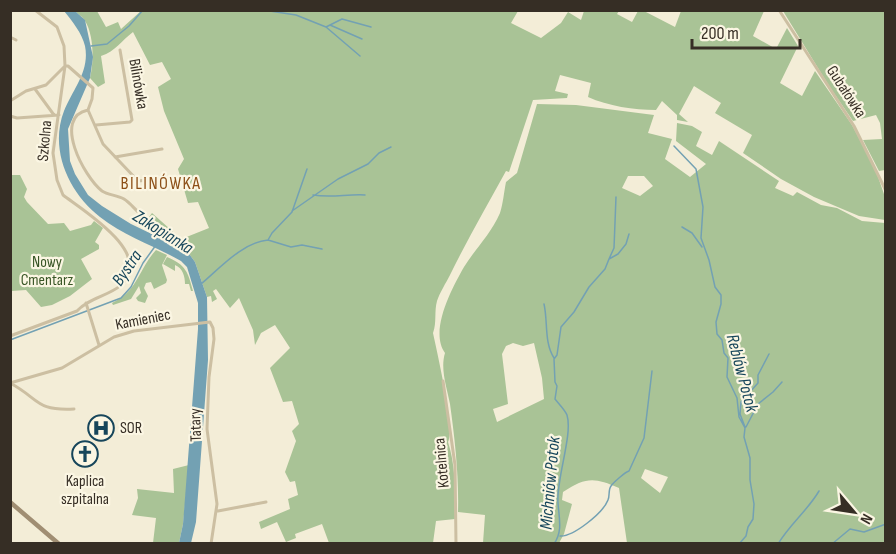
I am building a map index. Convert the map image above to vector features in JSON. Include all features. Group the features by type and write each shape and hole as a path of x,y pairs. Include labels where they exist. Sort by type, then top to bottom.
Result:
{"main road":[{"path":"10,502 59,543"}],"street":[{"name":"Szkolna","path":"36,10 61,32 64,46 65,66 60,115 53,153 59,188 63,195 117,239 123,247 130,267 128,277 120,286 87,305"},
{"name":"Gubałówka","path":"779,10 854,126 885,191"},
{"path":"10,37 16,40"},
{"name":"Bilinówka","path":"96,125 132,120 120,50"},
{"path":"10,101 21,93 49,83 65,66 93,88 88,110 90,119 96,125 98,135 116,157 138,181 159,179"},
{"path":"35,89 54,115"},
{"path":"88,110 76,113 73,117 71,127 77,157 101,190 127,200 137,213 145,217"},
{"path":"10,116 17,118 60,115"},
{"path":"116,157 162,149"},
{"path":"10,336 87,305"},
{"name":"Kamieniec","path":"87,305 99,345"},
{"name":"Tatary","path":"193,324 208,322 212,325 214,339 208,392 207,429 217,497 211,543"},
{"name":"Kamieniec","path":"10,383 62,368 114,337 134,331 193,324"},
{"name":"Kotelnica","path":"443,381 455,465 456,543"},
{"name":"Kamieniec","path":"10,383 40,405 50,409 74,409"},
{"path":"216,512 266,502"}],"green space":[{"path":"142,10 518,11 511,23 541,38 561,23 568,12 581,20 584,11 619,11 617,14 632,22 638,11 644,11 675,27 681,11 764,11 753,36 776,49 787,28 798,46 780,83 802,96 815,71 852,125 876,171 885,197 885,220 859,216 814,197 781,179 743,153 752,135 715,113 721,103 694,86 679,114 688,122 677,120 677,115 662,101 656,110 604,103 588,97 591,83 560,75 555,91 568,94 567,98 533,100 509,172 506,171 437,301 433,333 449,422 448,442 455,480 455,519 436,521 433,543 329,543 322,524 295,534 296,538 286,542 277,522 261,529 259,522 290,509 288,499 298,495 295,481 290,482 285,472 296,441 292,431 299,424 292,401 283,402 270,368 290,348 275,325 261,333 255,345 253,330 239,298 230,308 216,289 213,291 217,299 212,302 211,296 207,297 195,262 187,251 168,242 209,228 198,202 188,203 178,169 184,159 164,111 158,87 171,79 162,62 150,65 133,32 115,49 101,56 105,83 98,87 90,78 93,57 92,41 88,27 75,11 97,11 106,27 118,22 121,29"},
{"path":"783,11 885,11 885,170 879,171 863,140 882,139 880,123 876,115 853,121"},
{"path":"537,104 576,105 654,115 648,133 672,139 665,159 690,177 706,164 676,141 677,123 692,126 702,132 696,146 712,155 719,141 779,181 775,188 793,196 797,192 821,205 837,208 862,221 885,223 885,543 627,543 619,488 590,480 563,492 562,500 572,504 564,534 559,543 483,543 485,515 458,512 455,444 444,372 445,353 441,344 441,322 454,286 464,267 496,221 501,209 506,182 517,173","holes":["628,176 644,176 653,186 640,196 622,188","513,343 523,346 534,343 544,399 497,422 493,409 508,404 502,354 506,346","645,469 668,477 660,493 641,478"]},
{"name":"Nowy Cmentarz","path":"11,175 20,175 27,189 24,197 48,224 64,223 70,231 91,225 94,221 103,228 95,242 99,245 99,249 81,259 92,279 70,296 52,305 41,307 26,290 11,291"},
{"path":"152,213 180,238 168,240 138,224 137,222 147,220"},
{"path":"156,250 167,255 162,265 166,283 154,289 151,282 146,283 144,288 148,296 145,303 136,298 141,293 139,286 131,299 113,305 112,303 133,286"},
{"path":"167,257 185,270 193,291 189,284 185,284 180,268 175,265 175,271 163,264"},
{"path":"189,465 179,543 153,543 156,518 132,515 138,498 137,489 174,493 173,469"}],"water":[{"path":"64,11 75,11 85,20 93,57 90,78 68,129 70,161 75,174 88,195 102,206 131,224 187,251 195,262 207,297 208,360 196,522 191,543 179,543 183,524 198,303 187,267 181,261 119,230 100,217 79,196 65,170 59,141 60,126 64,111 83,72 86,55 82,36"}],"waterway":[{"path":"91,46 107,44 129,26 143,10"},
{"path":"263,10 296,15 326,27 360,56"},
{"path":"326,27 342,19 371,27"},
{"path":"330,25 362,39"},
{"name":"Reblów Potok","path":"674,146 696,169 703,207 701,238 715,287 721,295 716,322 717,334 722,340 724,353 728,358 727,377 737,398 739,417 745,428 744,437 750,458 753,519 746,536 739,544"},
{"path":"292,211 338,179 368,164 379,153 391,147"},
{"path":"201,284 250,245 268,240 292,212 307,169"},
{"path":"313,195 365,195"},
{"path":"609,259 614,248 616,197"},
{"path":"682,227 692,233 702,247"},
{"name":"Michniów Potok","path":"554,544 560,524 558,493 568,434 567,415 555,399 557,386 554,359 557,355 561,327 574,312 589,287 605,269 609,259 618,254 626,244 629,234"},
{"path":"268,240 291,247 302,245 322,249"},
{"name":"Bystra","path":"10,340 121,298 131,287 143,263 156,245"},
{"path":"544,304 547,339 554,358"},
{"path":"745,427 740,414 741,402 758,383 758,375 769,354"},
{"path":"560,536 572,533 594,517 608,500 611,486 629,471 644,438 652,371"},
{"path":"746,427 758,404 782,382"},
{"path":"778,544 819,491"},
{"path":"832,544 850,529 864,532 886,524"}],"place":[{"name":"SOR","path":"101,428"},
{"name":"Kaplica szpitalna","path":"85,454"}],"district":[{"name":"BILINÓWKA","path":"161,183"}],"water label":[{"name":"Zakopianka","path":"163,232"}]}
